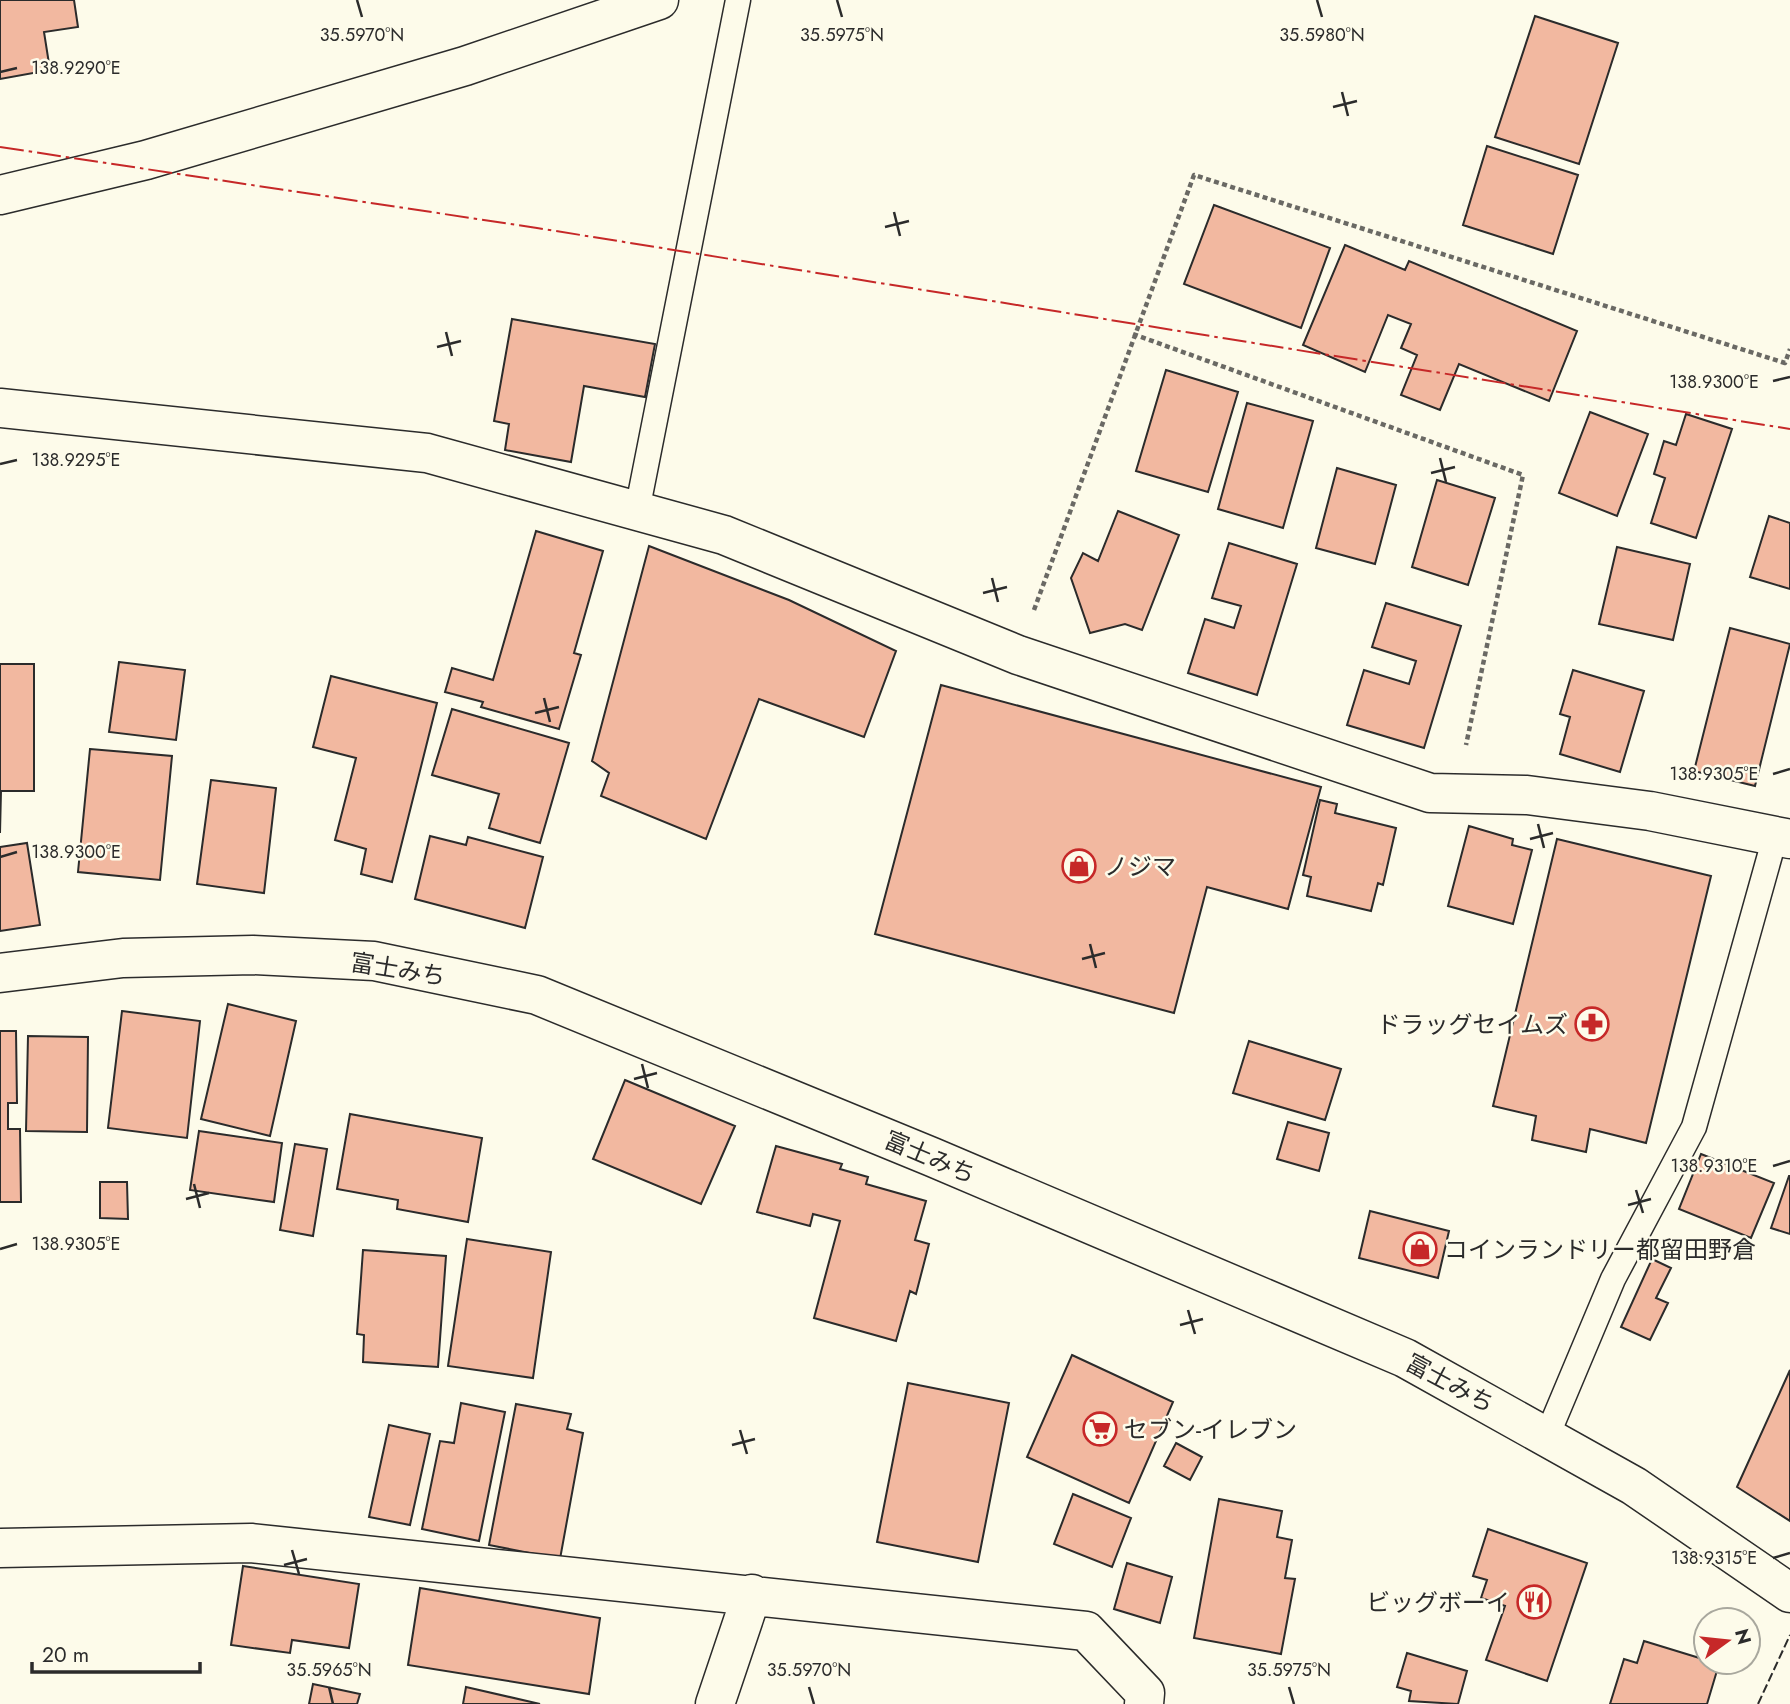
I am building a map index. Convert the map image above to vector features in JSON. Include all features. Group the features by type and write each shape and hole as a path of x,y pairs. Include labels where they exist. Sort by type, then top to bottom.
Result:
{"main road":[{"path":"0,195 146,160 465,66 659,0"},
{"path":"0,408 426,453 724,536 1018,655 1430,793 1527,795 1650,811 1783,838"},
{"name":"富士みち","path":"0,973 123,958 253,955 374,961 537,995 932,1157 1405,1358 1634,1486 1790,1593"},
{"path":"0,1548 251,1543 1086,1631 1145,1693 1143,1704"},
{"path":"715,1704 751,1594"}],"lane":[{"path":"637,511 738,0"},
{"path":"1547,1436 1613,1279 1694,1127 1783,838"}],"path":[{"path":"1018,655 1133,334 1194,175 1785,363 1790,349"},
{"path":"1133,334 1523,475 1455,794"}],"building":[{"path":"0,0 74,0 78,27 44,32 50,70 0,79"},
{"path":"1535,16 1618,43 1579,164 1495,137"},
{"path":"1487,146 1578,175 1553,254 1463,225"},
{"path":"1214,205 1330,248 1301,328 1184,284"},
{"path":"1345,245 1405,270 1409,261 1577,331 1549,401 1459,364 1440,410 1401,395 1417,355 1401,348 1411,324 1388,315 1365,372 1303,345"},
{"path":"512,319 655,344 645,397 584,386 571,462 505,450 509,424 494,421"},
{"path":"1166,370 1238,392 1208,492 1136,471"},
{"path":"1247,403 1313,421 1283,528 1218,509"},
{"path":"1590,412 1648,434 1617,516 1559,493"},
{"path":"1686,414 1732,429 1696,538 1651,523 1665,478 1654,474 1664,441 1676,445"},
{"path":"1337,468 1396,485 1375,564 1316,548"},
{"path":"1437,480 1495,498 1468,585 1412,567"},
{"path":"1118,511 1179,535 1142,630 1125,624 1090,633 1071,578 1083,553 1098,561"},
{"path":"1769,516 1790,523 1790,589 1750,577"},
{"path":"536,531 603,551 574,653 581,655 559,729 481,707 483,702 445,692 452,668 493,680"},
{"path":"1229,543 1297,564 1257,695 1188,673 1205,619 1234,628 1241,606 1212,598"},
{"path":"649,546 789,600 896,651 864,737 759,699 706,839 601,796 609,773 592,761"},
{"path":"1617,547 1690,564 1673,640 1599,624"},
{"path":"1386,603 1461,626 1424,748 1347,725 1364,670 1409,684 1416,661 1372,647"},
{"path":"1730,628 1790,644 1755,786 1694,771"},
{"path":"119,662 185,670 176,740 109,732"},
{"path":"0,664 34,664 34,791 1,791 0,833"},
{"path":"1573,670 1644,691 1620,772 1560,754 1570,717 1560,714"},
{"path":"331,676 437,703 392,882 361,874 366,849 335,840 356,758 313,747"},
{"path":"941,685 1321,787 1288,909 1207,887 1174,1013 875,934"},
{"path":"452,709 569,743 540,843 489,828 499,794 432,775"},
{"path":"90,749 172,756 160,880 78,872"},
{"path":"211,780 276,788 264,893 197,884"},
{"path":"1320,800 1337,804 1335,813 1396,828 1383,885 1378,883 1371,911 1307,896 1311,877 1303,875"},
{"path":"1469,826 1513,839 1512,845 1532,850 1513,924 1448,906"},
{"path":"430,836 466,845 468,837 543,857 525,928 415,899"},
{"path":"1557,839 1711,876 1646,1143 1590,1129 1586,1152 1532,1140 1536,1116 1493,1106"},
{"path":"27,843 40,925 0,931 0,847"},
{"path":"228,1004 296,1021 270,1136 201,1119"},
{"path":"122,1011 200,1021 187,1138 108,1128"},
{"path":"0,1031 16,1031 17,1103 8,1103 8,1129 20,1129 21,1202 0,1202"},
{"path":"28,1036 88,1037 87,1132 26,1131"},
{"path":"1249,1041 1341,1069 1325,1120 1233,1093"},
{"path":"625,1080 735,1126 701,1204 593,1159"},
{"path":"350,1114 482,1138 468,1222 397,1209 398,1200 337,1189"},
{"path":"1288,1122 1329,1133 1319,1171 1277,1159"},
{"path":"199,1131 282,1143 274,1202 190,1190"},
{"path":"295,1144 327,1149 313,1236 280,1230"},
{"path":"776,1146 842,1164 840,1169 868,1177 866,1184 926,1201 915,1240 929,1244 916,1294 910,1291 896,1341 814,1318 840,1221 813,1214 810,1226 757,1212"},
{"path":"1701,1154 1774,1183 1751,1238 1679,1209"},
{"path":"1790,1176 1790,1234 1771,1228"},
{"path":"100,1182 127,1182 128,1219 100,1218"},
{"path":"1370,1211 1449,1231 1438,1278 1359,1258"},
{"path":"467,1239 551,1252 533,1378 448,1366"},
{"path":"363,1250 446,1256 438,1367 363,1362 364,1335 357,1334"},
{"path":"1652,1259 1671,1268 1656,1298 1668,1303 1650,1340 1621,1327"},
{"name":"セブン-イレブン","path":"1072,1355 1173,1402 1129,1503 1027,1457"},
{"path":"1790,1370 1790,1521 1737,1487"},
{"path":"908,1383 1009,1403 978,1562 877,1542"},
{"path":"461,1403 505,1412 479,1541 422,1529 440,1441 454,1443"},
{"path":"516,1404 571,1414 567,1429 583,1433 560,1559 489,1545"},
{"path":"389,1425 430,1434 410,1525 369,1517"},
{"path":"1176,1443 1202,1457 1190,1480 1164,1466"},
{"path":"1073,1494 1131,1518 1112,1567 1054,1544"},
{"path":"1219,1499 1282,1511 1277,1537 1292,1540 1285,1578 1295,1579 1281,1654 1194,1638"},
{"name":"ビッグボーイ","path":"1488,1529 1587,1563 1547,1681 1486,1660 1505,1606 1481,1598 1487,1580 1473,1576"},
{"path":"1127,1563 1172,1577 1160,1623 1114,1609"},
{"path":"243,1566 359,1584 349,1648 292,1640 290,1653 231,1645"},
{"path":"420,1588 600,1618 589,1694 408,1665"},
{"path":"1644,1641 1692,1656 1692,1676 1715,1676 1707,1704 1610,1704 1624,1659 1637,1663"},
{"path":"1407,1653 1467,1671 1458,1704 1409,1701 1411,1691 1397,1687"},
{"path":"313,1684 360,1694 357,1704 309,1704"},
{"path":"466,1687 540,1704 463,1704"}],"fence":[{"path":"1758,1704 1790,1635"}],"power":[{"path":"0,147 537,228 1790,429"}],"place":[{"name":"ノジマ","path":"1079,866"},
{"name":"ドラッグセイムズ","path":"1592,1024"},
{"name":"コインランドリー都留田野倉","path":"1420,1249"},
{"name":"セブン-イレブン","path":"1100,1429"},
{"name":"ビッグボーイ","path":"1534,1602"}]}
